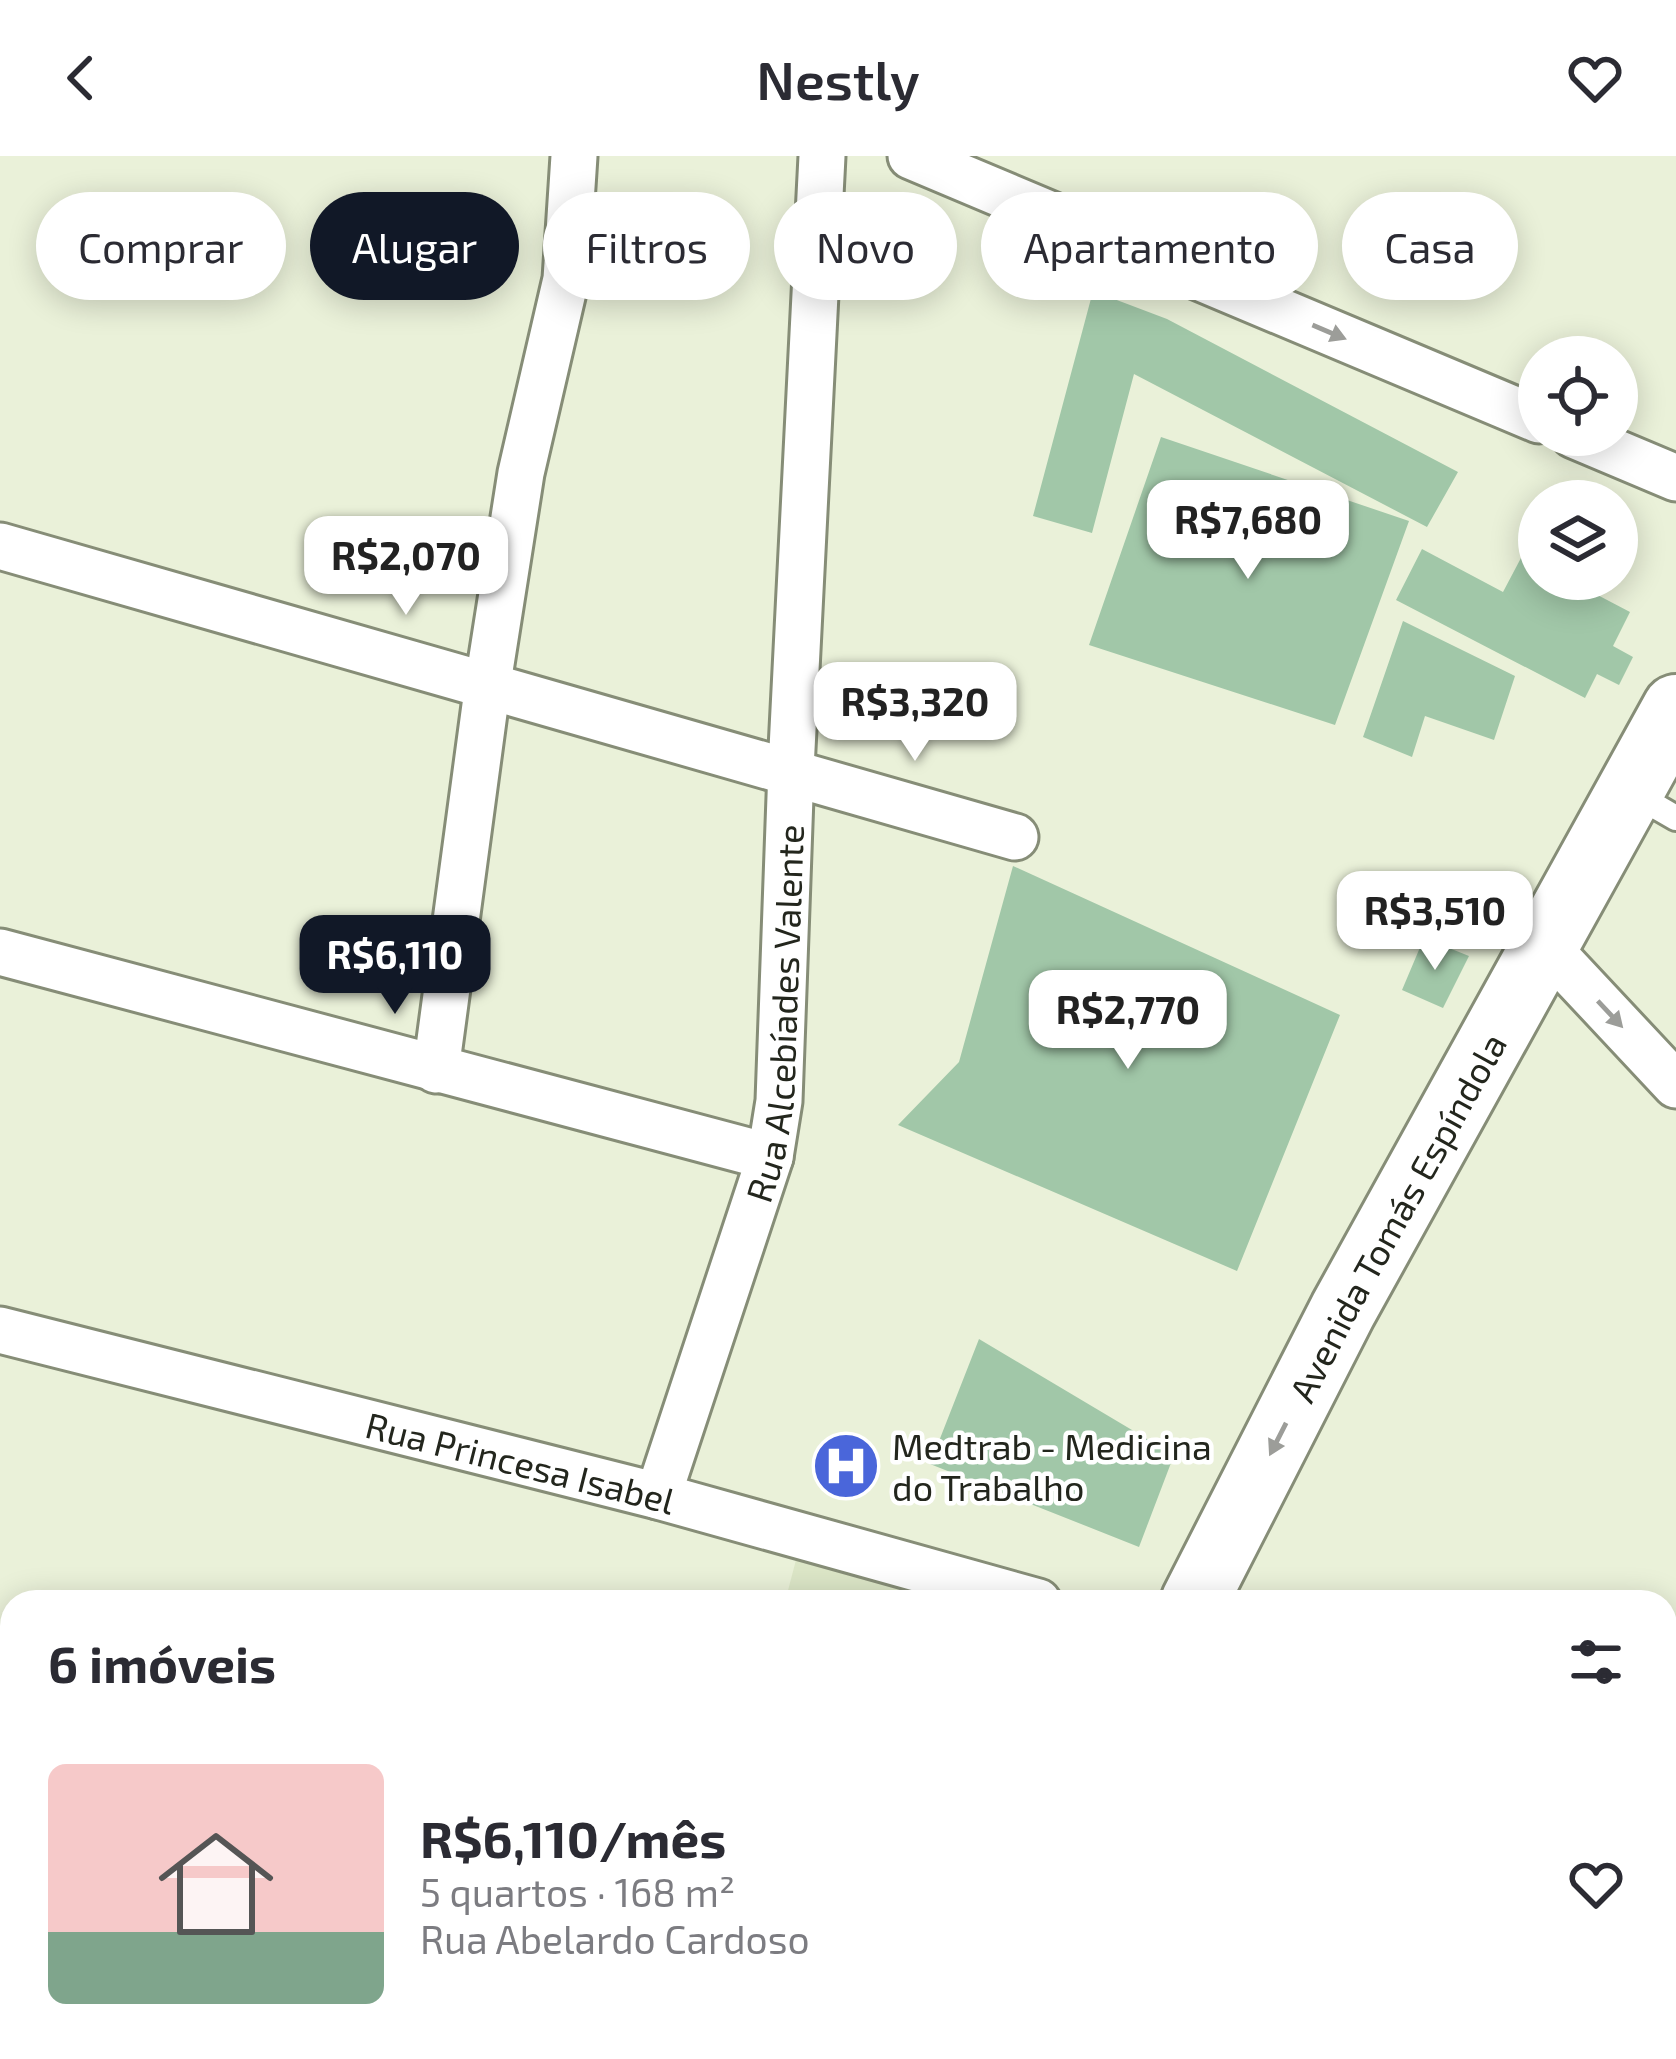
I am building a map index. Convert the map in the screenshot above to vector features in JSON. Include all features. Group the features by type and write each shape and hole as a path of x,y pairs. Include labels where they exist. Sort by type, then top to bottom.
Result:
{"highway":[{"name":"Avenida Tomás Espíndola","path":"1209,1590 1343,1310 1544,944 1653,804 1676,708"}],"street":[{"path":"436,1070 521,473 566,279 574,156"},
{"name":"Rua Alcebíades Valente","path":"658,1496 770,1157 779,1101 790,770 822,156"},
{"path":"911,156 1518,411"},
{"path":"1624,456 1676,478"},
{"path":"0,546 1016,837"},
{"path":"1544,944 1676,1085"},
{"path":"0,952 770,1157"},
{"name":"Rua Princesa Isabel","path":"0,1330 658,1496 994,1590"}],"shaded area":[{"path":"797,1556 926,1589 926,1590 788,1590"}],"building":[{"path":"1091,300 1117,300 1167,319 1458,472 1427,527 1134,374 1092,533 1033,516"},
{"path":"1161,437 1409,521 1335,725 1089,645"},
{"path":"1422,549 1503,592 1518,564 1518,600 1607,600 1630,612 1613,646 1633,657 1619,685 1597,674 1585,698 1396,600"},
{"path":"1403,621 1515,676 1494,740 1425,716 1412,757 1363,737"},
{"path":"1013,866 1340,1015 1237,1271 898,1125 959,1062"},
{"path":"1424,938 1469,956 1443,1008 1402,990"},
{"path":"979,1339 1174,1455 1139,1547 930,1464"}],"place":[{"name":"Medtrab - Medicina do Trabalho","path":"846,1466"}]}
